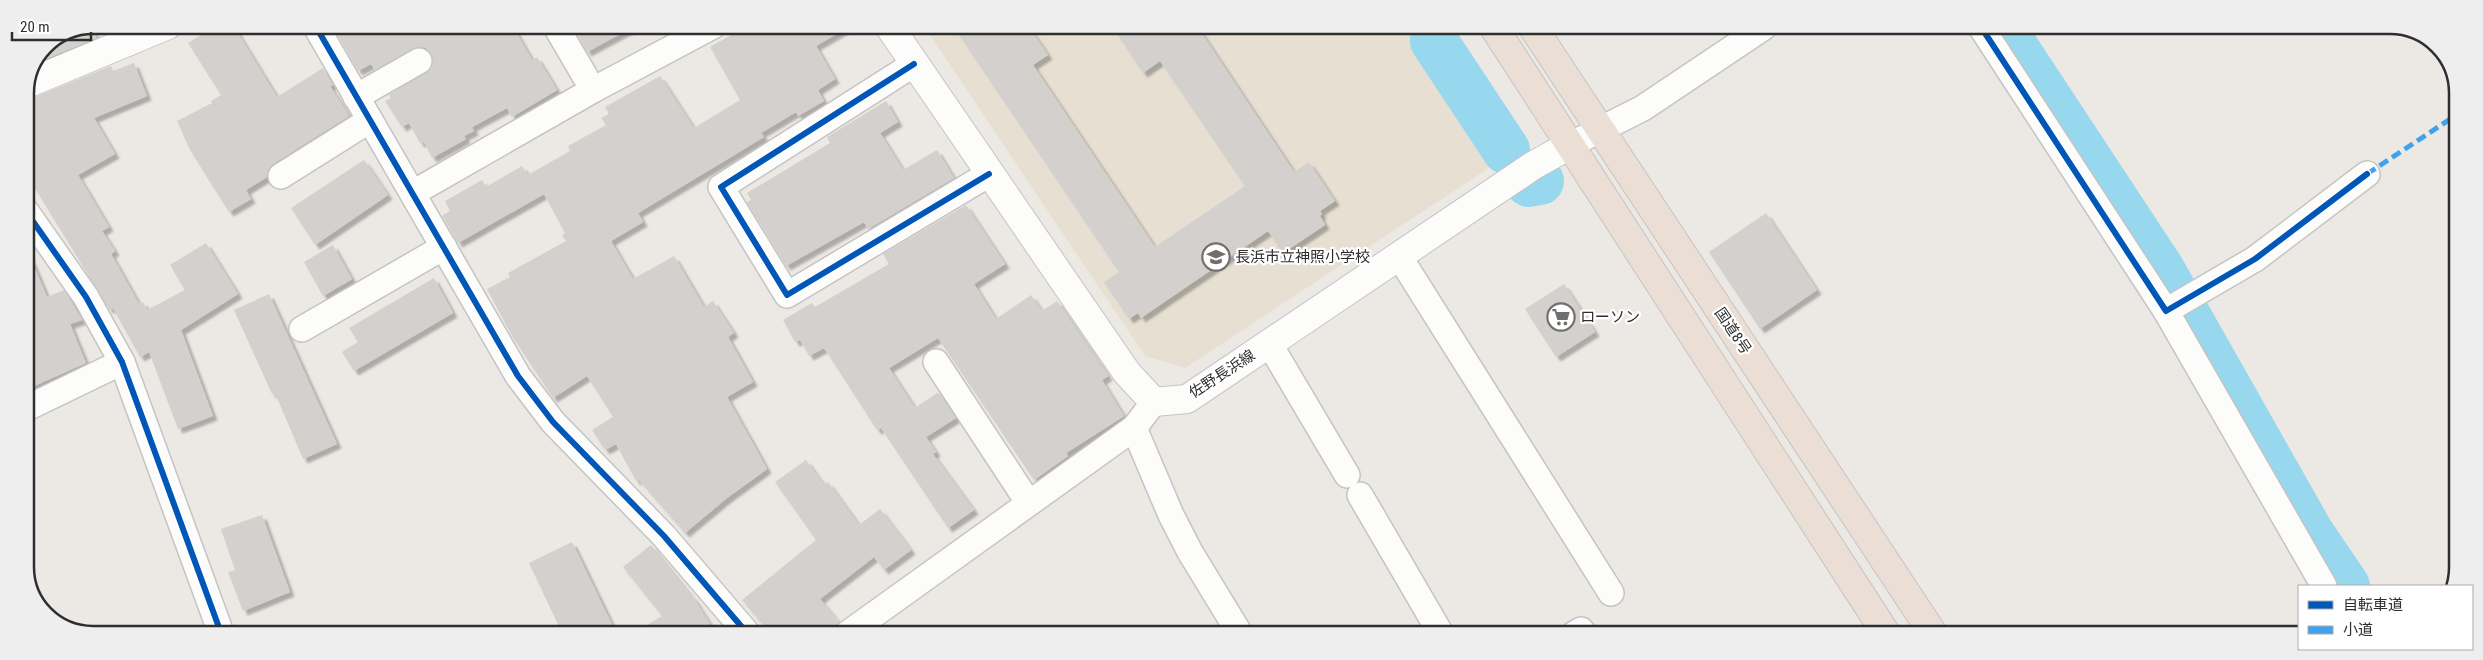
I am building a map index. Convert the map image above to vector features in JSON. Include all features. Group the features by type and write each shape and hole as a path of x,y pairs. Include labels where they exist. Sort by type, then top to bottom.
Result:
{"highway":[{"path":"1498,34 1882,626"},
{"name":"国道8号","path":"1537,34 1929,626"}],"main road":[{"path":"35,80 123,34"},
{"path":"894,34 1127,373 1154,402"},
{"name":"佐野長浜線","path":"1154,402 1187,399 1534,165 1570,145"}],"street":[{"path":"319,34 414,194 518,376 553,422 664,536 741,626"},
{"path":"561,34 594,90"},
{"path":"414,194 594,90 698,34"},
{"path":"1570,145 1598,128 1644,108 1754,34"},
{"path":"1986,34 2166,310 2323,585"},
{"path":"356,97 419,62"},
{"path":"914,64 721,187 787,295 989,174"},
{"path":"281,176 370,120"},
{"path":"2166,310 2255,259 2366,174"},
{"path":"34,223 86,298 122,362 218,626"},
{"path":"302,329 444,247"},
{"path":"1399,256 1611,593"},
{"path":"1269,343 1436,626"},
{"path":"34,405 122,362"},
{"path":"936,362 1028,502"},
{"path":"859,626 1028,502 1134,428 1154,402"},
{"path":"1134,428 1170,515 1235,626"}],"shaded area":[{"name":"長浜市立神照小学校","path":"929,34 1430,34 1428,46 1504,158 1185,368 1145,356"}],"building":[{"path":"95,34 97,38 45,59 51,51 70,38"},
{"path":"202,34 238,34 277,97 323,68 333,85 330,86 349,116 273,164 268,170 267,177 246,190 251,199 229,212 190,150 177,121 212,103 211,101 221,95 188,43"},
{"path":"337,34 517,34 532,60 537,57 557,90 512,117 507,108 472,127 474,131 464,136 466,139 432,158 424,142 420,143 409,123 402,127 385,101 391,98 389,95 431,69 433,62 431,53 426,48 419,47 375,70 371,64 358,71"},
{"path":"577,34 620,34 587,52"},
{"path":"733,34 836,34 816,46 835,79 818,90 824,101 798,116 796,112 761,133 764,137 638,213 643,222 611,241 633,279 674,256 704,307 713,301 734,333 728,337 753,382 727,397 767,469 727,498 685,533 638,479 636,481 616,444 605,450 592,430 613,417 587,376 553,398 512,336 487,289 510,277 508,273 566,241 562,235 565,233 544,194 458,243 442,216 450,211 445,201 482,180 486,187 522,166 528,175 570,151 568,146 606,125 601,118 609,114 605,107 660,76 694,128 740,100 710,47"},
{"path":"958,34 1034,34 1048,55 1033,65 1155,247 1245,186 1160,61 1143,73 1117,34 1202,34 1294,172 1309,162 1335,201 1320,211 1322,214 1320,216 1325,225 1283,253 1268,231 1141,318 1138,313 1129,319 1104,282 1119,272"},
{"path":"134,63 147,96 94,118 115,154 78,175 109,227 102,231 115,251 111,254 139,304 143,302 147,310 185,290 170,265 206,243 238,294 181,330 213,416 178,429 149,352 140,357 113,308 109,309 34,187 34,97 111,66 113,71"},
{"path":"886,101 898,122 880,133 903,170 937,150 954,178 868,229 864,222 786,266 747,202 751,200 747,193 830,143 827,137"},
{"path":"364,160 388,195 315,245 291,208"},
{"path":"966,205 1005,264 974,284 996,319 1031,295 1042,311 1057,301 1108,376 1102,380 1124,416 1066,453 1068,456 1034,480 938,338 889,368 915,408 937,393 940,394 956,418 926,437 936,452 933,454 974,510 948,528 881,428 877,430 824,348 809,356 800,340 795,342 783,320 812,303 815,307 889,264 883,254"},
{"path":"1766,213 1817,290 1760,329 1709,252"},
{"path":"333,245 352,279 323,296 304,262"},
{"path":"34,266 47,297 64,290 82,320 70,324 86,363 34,386"},
{"path":"434,278 453,313 354,371 342,352 358,342 349,328"},
{"path":"1564,284 1595,332 1556,357 1525,309"},
{"path":"269,294 337,444 303,459 275,393 272,394 234,310"},
{"path":"806,460 824,485 828,482 859,525 880,509 911,550 884,570 874,557 820,599 839,622 837,626 764,626 742,600 816,540 775,482"},
{"path":"262,515 290,592 243,611 228,572 235,570 221,529"},
{"path":"572,542 613,626 559,626 529,563"},
{"path":"651,545 693,597 710,624 706,626 645,626 662,616 623,567"}],"waterway":[{"path":"1435,34 1434,41 1506,150"},
{"path":"2006,34 2161,270 2310,533 2345,585"},
{"path":"1529,183 1540,181"}],"marked path":[{"path":"2367,174 2449,120"}],"cycle path":[{"path":"320,34 518,376 553,422 664,536 741,626"},
{"path":"1986,34 2166,311 2255,259 2367,174"},
{"path":"914,64 721,187 787,295 989,174"},
{"path":"34,223 86,297 122,362 218,626"}],"place":[{"name":"長浜市立神照小学校","path":"1216,257"},
{"name":"ローソン","path":"1561,317"}]}
